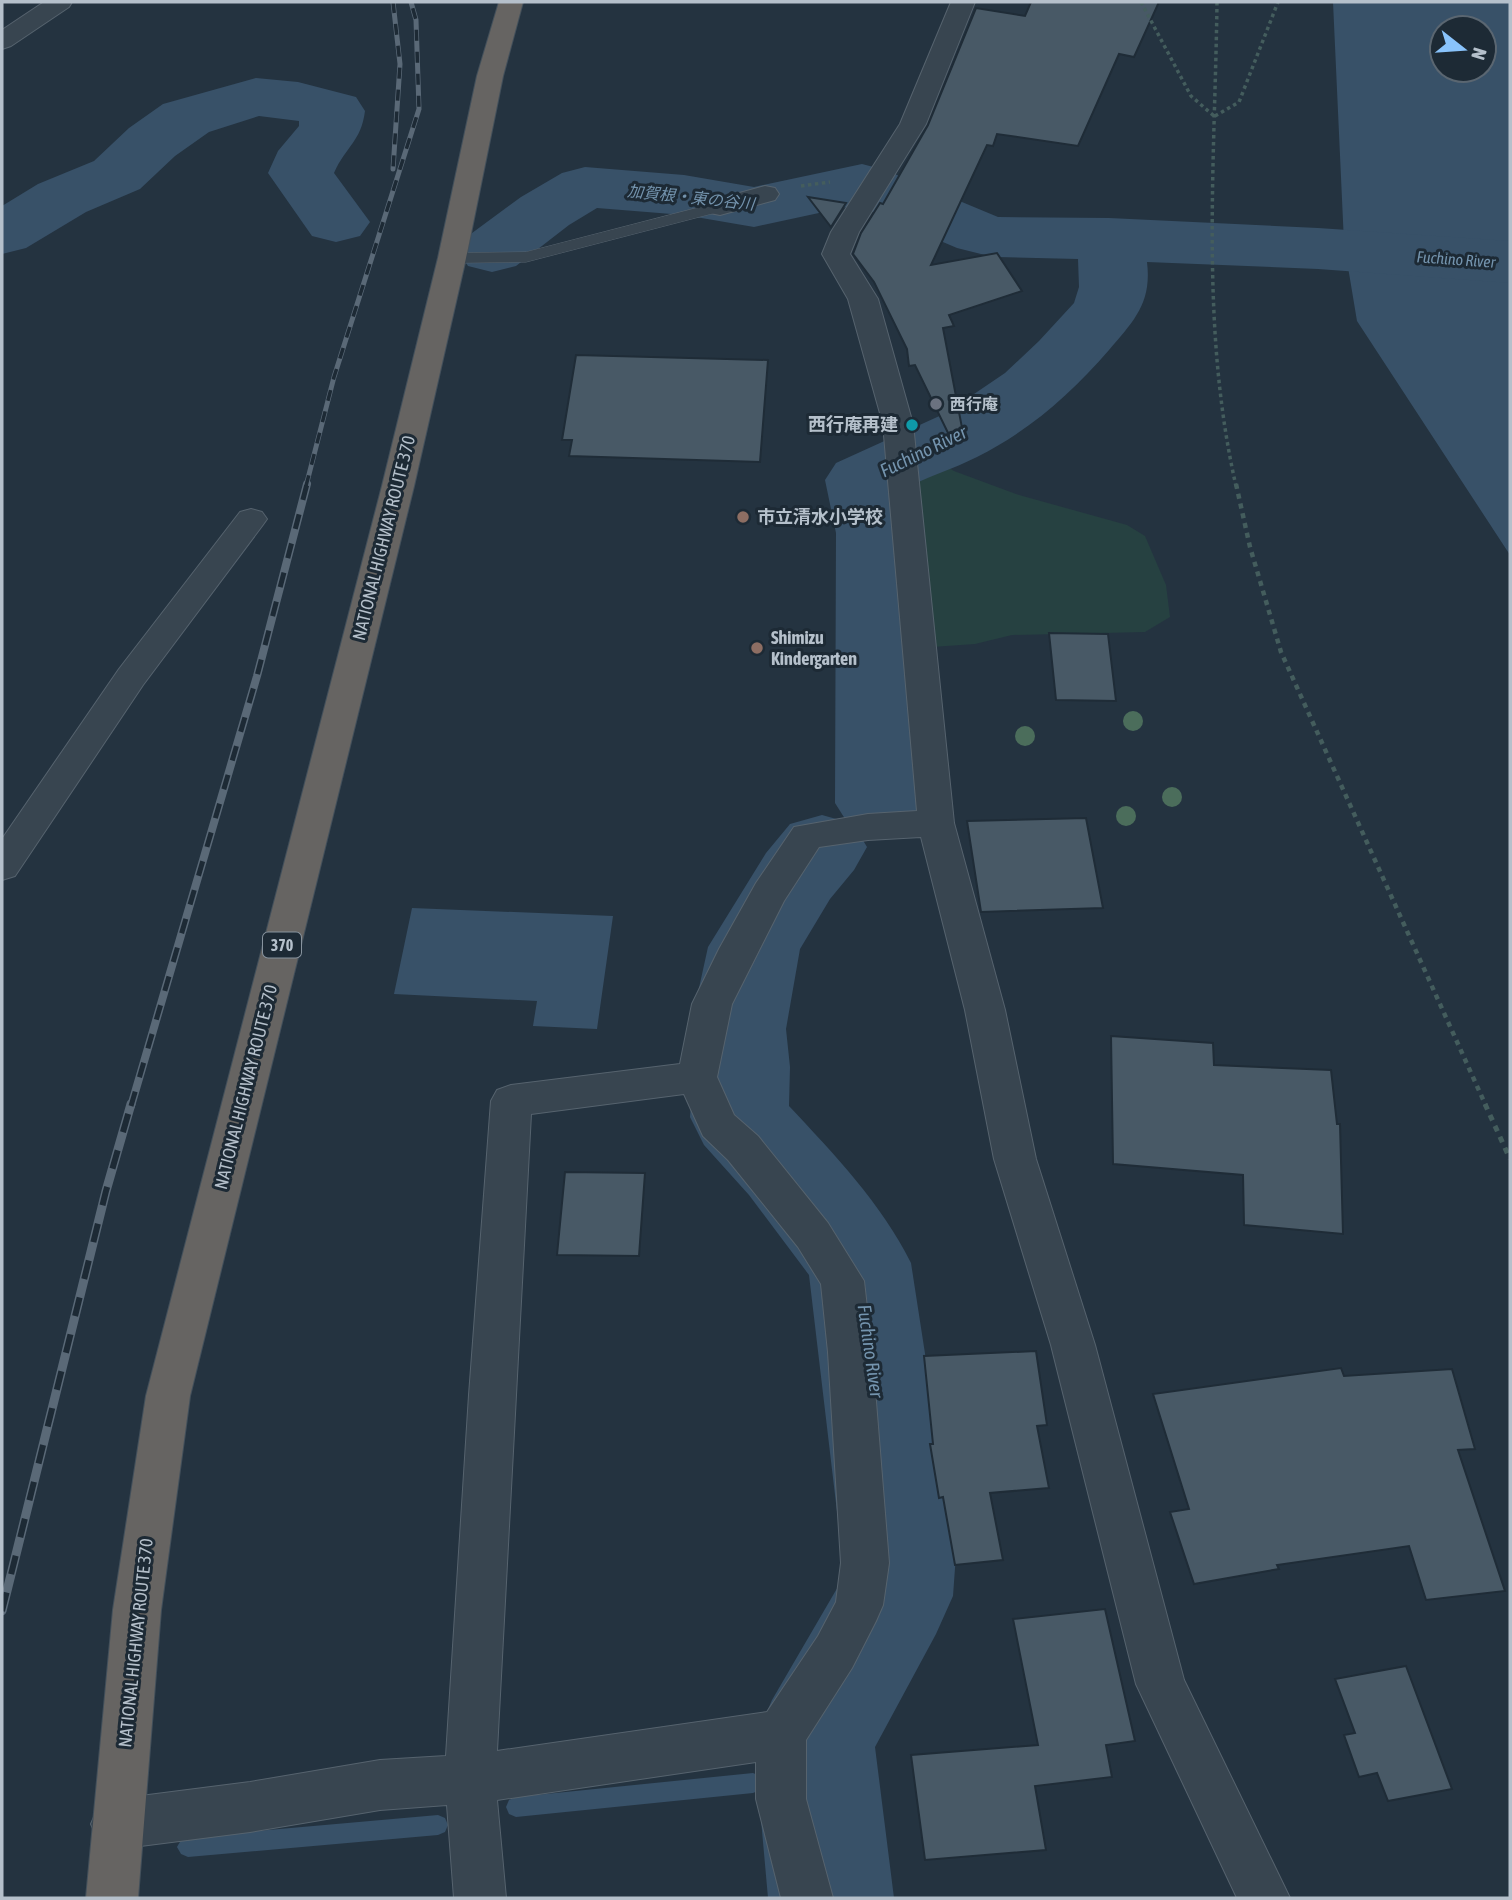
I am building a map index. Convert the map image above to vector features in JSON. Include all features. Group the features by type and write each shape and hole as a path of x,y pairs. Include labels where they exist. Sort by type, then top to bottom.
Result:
{"highway":[{"name":"NATIONAL HIGHWAY ROUTE 370","path":"112,1898 137,1610 168,1395 394,499 452,258 490,76 511,2"}],"street":[{"path":"2,41 60,2"},
{"path":"963,2 947,48 914,124 845,232 836,254 863,299 898,424 936,823 985,1010 1016,1159 1073,1345 1161,1684 1264,1898"},
{"path":"720,207 760,196"},
{"path":"2,867 131,677 251,519"},
{"path":"807,1898 781,1799 781,1734 841,1641 859,1605 864,1574 850,1352 842,1282 806,1225 743,1148 718,1125 697,1077 712,1004 763,904 807,836 867,827 936,823"},
{"path":"481,1898 470,1779 490,1408 511,1101 697,1077"},
{"path":"117,1824 250,1807 380,1785 470,1779 781,1734"}],"lane":[{"path":"452,258 526,257 720,207"}],"path":[{"path":"1141,2 1191,96 1215,116"},
{"path":"1217,2 1213,306 1226,441 1254,560 1281,652 1510,1159"},
{"path":"1215,116 1238,102 1278,2"},
{"path":"760,196 782,189 841,181"}],"green space":[{"path":"944,465 1019,495 1127,525 1145,536 1166,585 1170,617 1145,632 1012,635 975,644 932,647 916,474"}],"water":[{"path":"1333,2 1510,2 1510,555 1357,321 1344,243"},
{"path":"412,908 613,916 597,1029 533,1026 537,1001 394,994"}],"building":[{"path":"1031,2 1159,2 1134,57 1119,54 1078,146 997,134 993,146 987,145 931,265 997,253 1022,291 949,315 954,326 943,328 963,433 950,437 915,365 909,366 907,349 874,282 853,254 861,233 880,203 883,204 928,125 976,8 1025,16"},
{"path":"808,197 846,203 831,227"},
{"path":"576,355 768,360 760,462 569,456 572,440 562,440"},
{"path":"1049,633 1108,634 1116,701 1056,700"},
{"path":"1086,818 1103,908 981,912 967,821"},
{"path":"1111,1036 1213,1043 1214,1065 1331,1070 1337,1124 1340,1124 1343,1234 1244,1225 1243,1175 1113,1164"},
{"path":"565,1172 645,1173 639,1256 557,1255"},
{"path":"1036,1351 1047,1425 1037,1426 1049,1488 990,1493 1003,1560 955,1565 943,1497 939,1498 930,1444 933,1444 924,1356"},
{"path":"1341,1368 1344,1376 1452,1369 1475,1449 1458,1450 1505,1591 1426,1600 1409,1546 1277,1565 1279,1569 1194,1584 1170,1512 1189,1509 1153,1394"},
{"path":"1105,1609 1135,1741 1106,1745 1112,1777 1035,1786 1046,1850 925,1860 911,1755 1038,1745 1013,1619"},
{"path":"1406,1666 1452,1789 1388,1801 1377,1773 1359,1777 1344,1735 1355,1733 1335,1679"}],"waterway":[{"name":"加賀根・東の谷川","path":"2,234 62,198 117,175 152,142 186,118 256,97 298,101 333,111 330,131 311,151 301,173 336,222"},
{"name":"加賀根・東の谷川","path":"492,251 545,211 585,187 684,195 754,207 862,184 981,234 997,237 1109,240"},
{"name":"Fuchino River","path":"879,803 875,533 863,480 952,440 993,417 1031,389 1065,357 1110,301 1114,278 1109,240"},
{"name":"Fuchino River","path":"1109,240 1318,248 1510,262"},
{"name":"Fuchino River","path":"822,847 798,876 754,947 738,1029 742,1067 739,1117 784,1167 859,1263 899,1554 895,1596 814,1741 831,1898"},
{"path":"516,1807 753,1783"},
{"path":"188,1847 438,1825"}],"railway":[{"path":"393,2 400,64 393,169"},
{"path":"306,486 334,377 419,109 416,20 411,2"},
{"path":"131,1106 257,676 307,484"},
{"path":"2,1611 106,1191 131,1104"}],"place":[{"name":"西行庵","path":"936,404"},
{"name":"西行庵再建","path":"912,425"},
{"name":"市立清水小学校","path":"743,517"},
{"name":"Shimizu Kindergarten","path":"757,648"}]}
